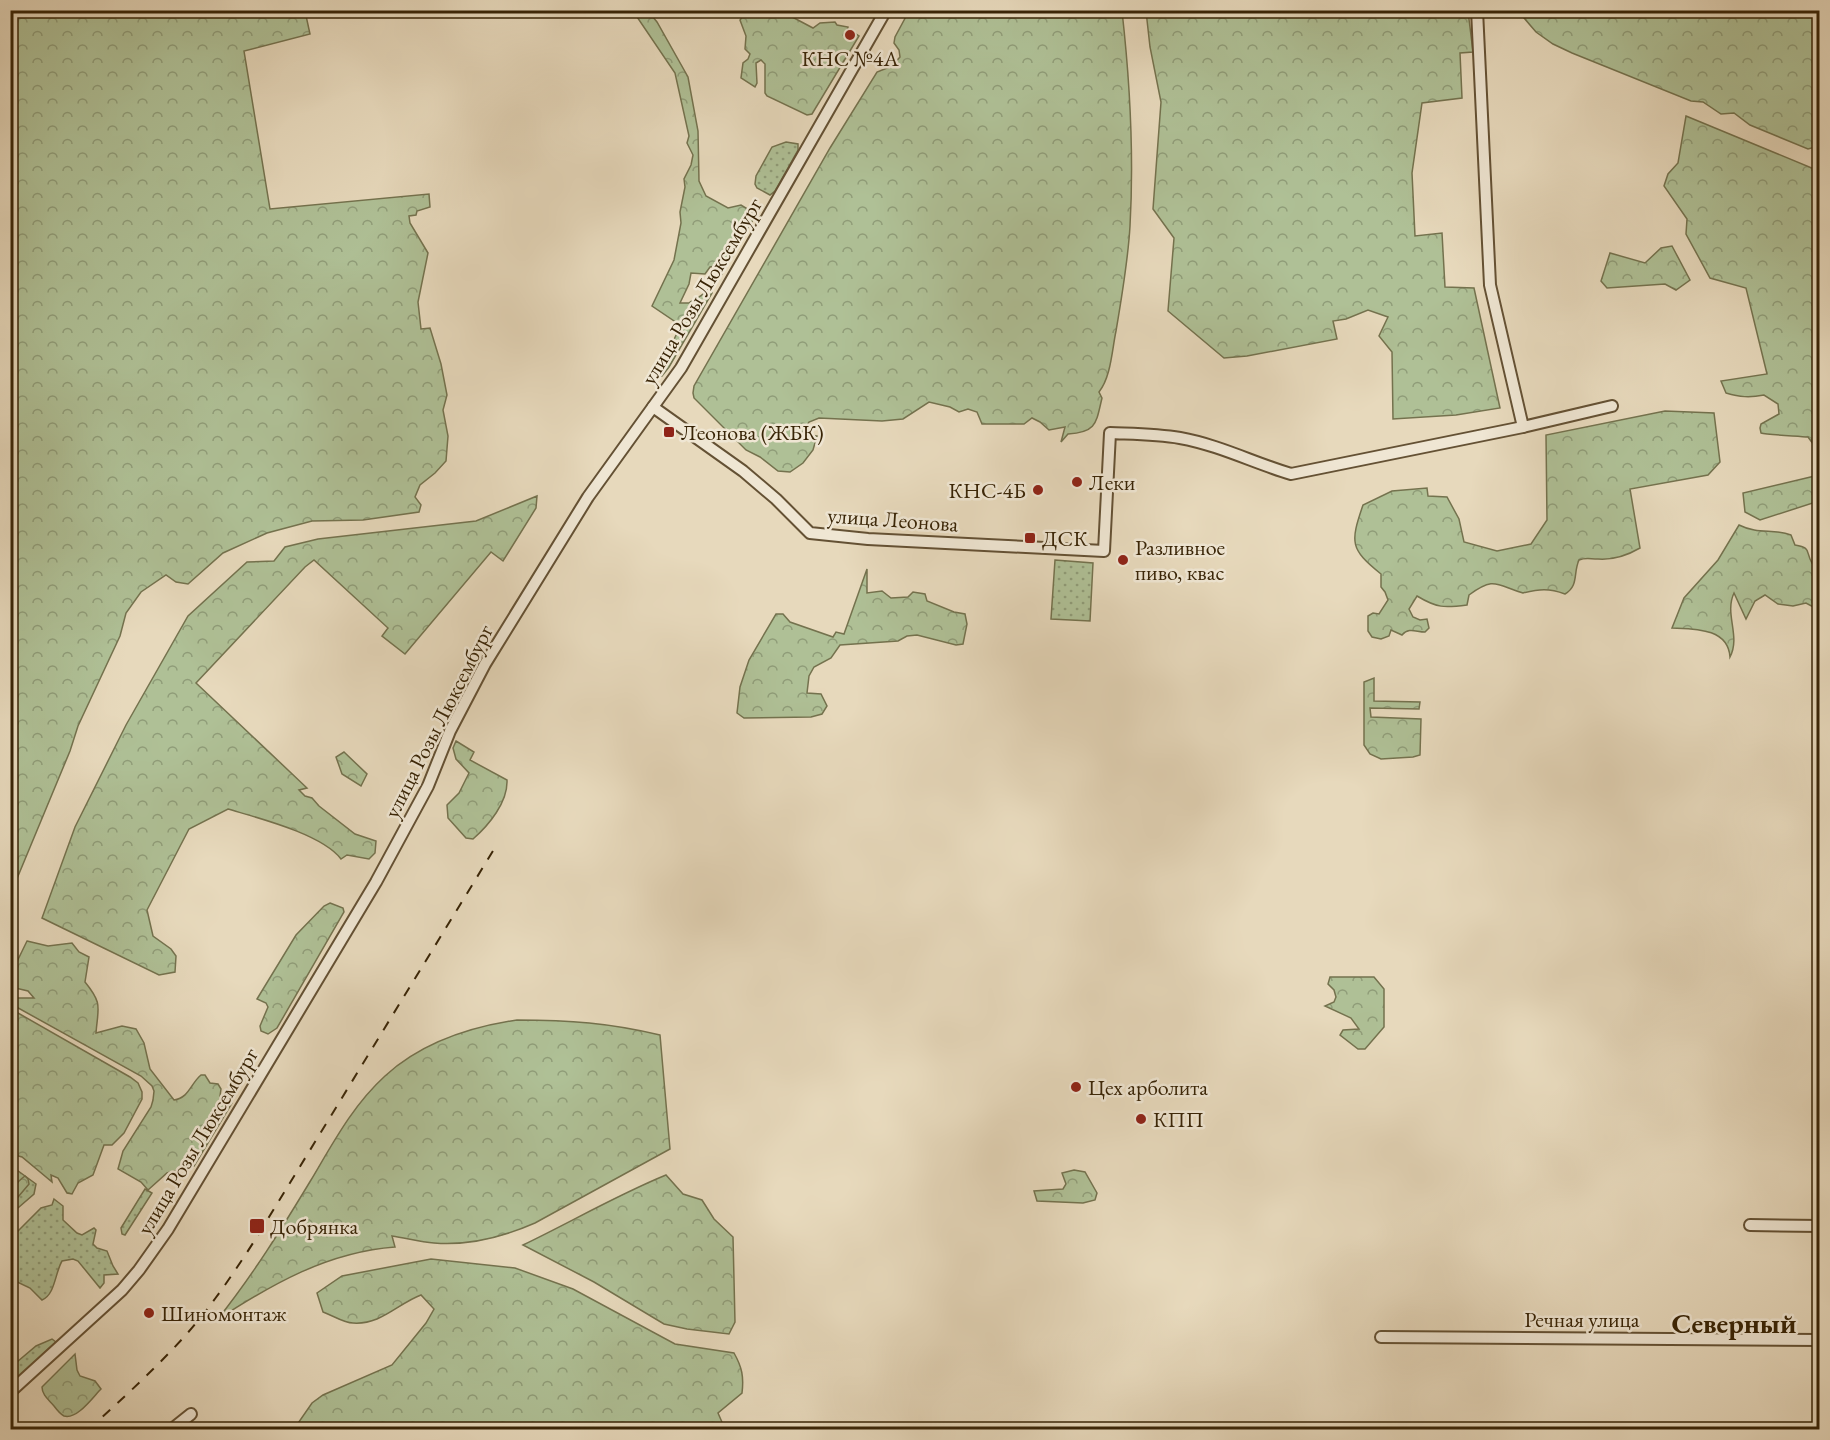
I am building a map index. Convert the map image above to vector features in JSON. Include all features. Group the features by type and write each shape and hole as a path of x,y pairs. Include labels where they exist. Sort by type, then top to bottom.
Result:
{"street":[{"name":"улица Розы Люксембург","path":"10,1392 122,1290 140,1270 168,1229 376,882 428,786 454,724 489,657 588,497 681,369 886,10"},
{"path":"1477,10 1490,285 1522,427 1612,406"},
{"name":"улица Леонова","path":"653,407 743,471 776,499 810,533 868,539 1104,551 1110,433 1182,438 1234,453 1263,466 1291,474 1522,427"},
{"path":"1750,1225 1820,1226"},
{"name":"Речная улица","path":"1381,1337 1820,1340"},
{"path":"171,1430 191,1414"}],"green space":[{"path":"11,10 305,11 310,34 244,51 270,209 429,194 430,207 417,211 416,215 409,216 410,223 428,253 418,302 421,329 430,328 441,364 447,395 443,410 448,436 446,461 420,485 415,497 421,505 419,512 363,520 312,521 267,533 223,553 188,584 176,582 166,575 141,592 126,613 120,636 78,726 70,751 11,893"},
{"path":"633,11 648,11 657,22 688,77 698,131 699,181 706,196 728,208 741,205 751,211 754,218 722,274 715,266 710,267 705,274 691,273 689,284 680,303 689,303 707,290 712,290 712,293 662,376 658,376 658,373 679,329 677,323 652,306 674,260 681,223 684,179 693,155 687,143 689,136 675,73"},
{"path":"743,11 781,11 813,28 820,23 835,22 837,25 848,27 846,37 851,40 856,34 859,36 812,114 807,115 767,96 765,93 765,64 761,60 756,63 757,83 755,87 741,78 743,63 750,54 745,49 746,36 740,20"},
{"path":"909,11 1122,11 1130,118 1132,172 1130,226 1112,355 1109,371 1099,392 1102,398 1098,414 1094,425 1085,431 1068,434 1061,442 1065,427 1049,430 1032,418 1024,424 982,424 977,412 968,409 959,412 950,407 929,402 903,419 882,421 819,418 809,422 802,433 817,436 813,450 803,463 790,472 778,471 760,457 746,450 694,398 694,386 830,148 877,72 892,66 900,57 899,50 894,43 895,37"},
{"path":"1146,11 1468,11 1473,52 1460,53 1462,98 1422,103 1412,173 1415,236 1442,233 1445,287 1474,288 1500,408 1456,415 1393,419 1392,352 1379,336 1388,317 1368,310 1346,319 1333,321 1337,339 1247,356 1224,358 1168,311 1174,238 1153,209 1161,102 1150,47"},
{"path":"1518,11 1819,11 1819,146 1808,149 1750,125 1734,113 1721,114 1703,102 1691,101 1572,53 1536,32"},
{"path":"1686,116 1819,171 1819,452 1808,437 1761,433 1761,424 1779,414 1778,404 1764,395 1745,397 1726,393 1721,381 1767,374 1746,288 1710,278 1686,234 1687,219 1664,186 1668,174 1678,163"},
{"path":"786,142 798,144 798,150 775,191 770,195 757,188 756,176 772,147"},
{"path":"1672,246 1690,280 1676,290 1665,284 1607,288 1601,281 1610,253 1645,263 1661,248"},
{"path":"1665,411 1714,413 1720,462 1708,475 1630,489 1640,548 1614,558 1579,560 1574,583 1565,594 1544,590 1523,593 1501,585 1490,584 1469,595 1467,605 1452,607 1430,603 1417,596 1409,609 1413,617 1420,620 1427,619 1429,628 1425,632 1410,631 1402,635 1391,630 1389,636 1381,639 1372,637 1368,631 1368,616 1373,613 1379,614 1388,600 1381,587 1381,574 1363,558 1356,544 1356,528 1363,505 1392,491 1427,488 1428,496 1447,497 1459,519 1464,542 1497,551 1531,544 1547,520 1546,435"},
{"path":"1819,475 1819,501 1760,520 1745,512 1743,493"},
{"path":"537,496 536,508 503,561 491,552 405,654 382,636 388,628 314,560 196,683 307,788 299,790 305,796 312,798 355,834 376,841 375,853 369,859 347,855 341,859 320,842 305,835 228,809 189,829 147,910 153,936 171,949 176,956 175,972 159,975 42,918 75,827 126,725 188,616 247,562 274,561 285,547 318,539 476,521"},
{"path":"1739,525 1753,530 1791,535 1795,545 1806,549 1812,563 1819,561 1819,610 1806,603 1793,606 1778,604 1765,595 1755,601 1746,619 1734,593 1731,609 1734,641 1730,657 1728,647 1717,635 1700,630 1672,628 1684,598 1718,560"},
{"path":"1055,560 1093,563 1090,621 1051,619"},
{"path":"867,569 867,593 882,591 891,598 908,597 913,592 925,594 927,601 965,614 967,624 963,644 956,645 917,635 907,636 898,641 840,645 831,658 814,667 809,676 807,693 821,694 827,706 822,714 811,717 744,718 737,713 740,687 749,660 776,614 783,614 790,622 833,637 836,632 844,634"},
{"path":"1374,678 1374,701 1420,702 1419,709 1370,708 1371,717 1421,719 1420,755 1381,759 1370,754 1364,745 1364,682"},
{"path":"456,741 474,752 470,760 507,780 501,805 473,839 466,838 448,818 447,805 459,793 469,773 456,759 453,748"},
{"path":"344,752 367,774 361,786 342,774 336,757"},
{"path":"330,903 343,908 344,912 277,1028 268,1034 261,1031 260,1026 268,1007 266,1003 257,999 296,935 324,906"},
{"path":"27,941 48,946 72,943 79,952 89,957 85,982 97,1001 96,1033 122,1026 136,1029 144,1043 150,1069 174,1100 183,1096 201,1075 205,1075 210,1083 218,1084 223,1101 232,1103 194,1166 167,1173 148,1190 141,1182 118,1169 123,1151 151,1107 154,1091 141,1076 11,1004 11,998 34,998 28,991 11,987 11,974"},
{"path":"1330,977 1374,977 1384,989 1384,1027 1365,1049 1358,1049 1340,1035 1343,1030 1359,1029 1351,1018 1325,1006 1334,1002 1336,997 1334,990 1328,984"},
{"path":"11,1009 130,1077 138,1083 142,1092 142,1099 124,1133 112,1145 104,1145 93,1175 78,1183 72,1194 67,1193 58,1178 51,1175 52,1182 22,1157 11,1154"},
{"path":"517,1020 589,1023 660,1035 670,1149 523,1228 473,1242 447,1244 392,1236 395,1247 347,1255 302,1272 280,1282 217,1320 267,1251 344,1125 363,1099 385,1076 414,1054 447,1038 482,1027"},
{"path":"10,1165 36,1184 34,1194 11,1214"},
{"path":"1074,1170 1085,1172 1097,1193 1095,1200 1083,1203 1037,1201 1034,1191 1063,1189 1066,1184 1062,1173"},
{"path":"666,1175 683,1194 702,1200 714,1219 733,1237 735,1322 729,1334 664,1324 594,1282 523,1245"},
{"path":"25,1176 29,1184 13,1203 14,1187"},
{"path":"145,1189 152,1193 125,1235 122,1234 121,1228"},
{"path":"54,1199 63,1206 63,1220 77,1233 82,1235 94,1228 96,1230 93,1244 107,1251 118,1274 104,1275 104,1283 100,1288 78,1261 73,1259 62,1261 50,1293 42,1300 30,1288 11,1279 11,1238 41,1208 52,1205"},
{"path":"431,1259 515,1268 573,1289 675,1344 734,1353 742,1372 742,1393 718,1413 725,1429 294,1429 312,1403 323,1395 392,1365 426,1323 434,1309 421,1295 372,1321 349,1323 323,1312 317,1293 342,1276"},
{"path":"52,1339 56,1342 11,1384 11,1367 36,1346"},
{"path":"75,1354 80,1376 95,1381 101,1389 74,1415 64,1416 46,1397 42,1387"}],"railway":[{"path":"88,1430 173,1349 230,1278 496,846"}],"place":[{"name":"КНС №4А","path":"850,35"},
{"name":"Леонова (ЖБК)","path":"669,432"},
{"name":"Леки","path":"1077,482"},
{"name":"КНС-4Б","path":"1038,490"},
{"name":"ДСК","path":"1030,538"},
{"name":"Разливное пиво, квас","path":"1123,560"},
{"name":"Цех арболита","path":"1076,1087"},
{"name":"КПП","path":"1141,1119"},
{"name":"Добрянка","path":"257,1226"},
{"name":"Шинoмонтаж","path":"149,1313"}],"district":[{"name":"Северный","path":"1734,1323"}]}
